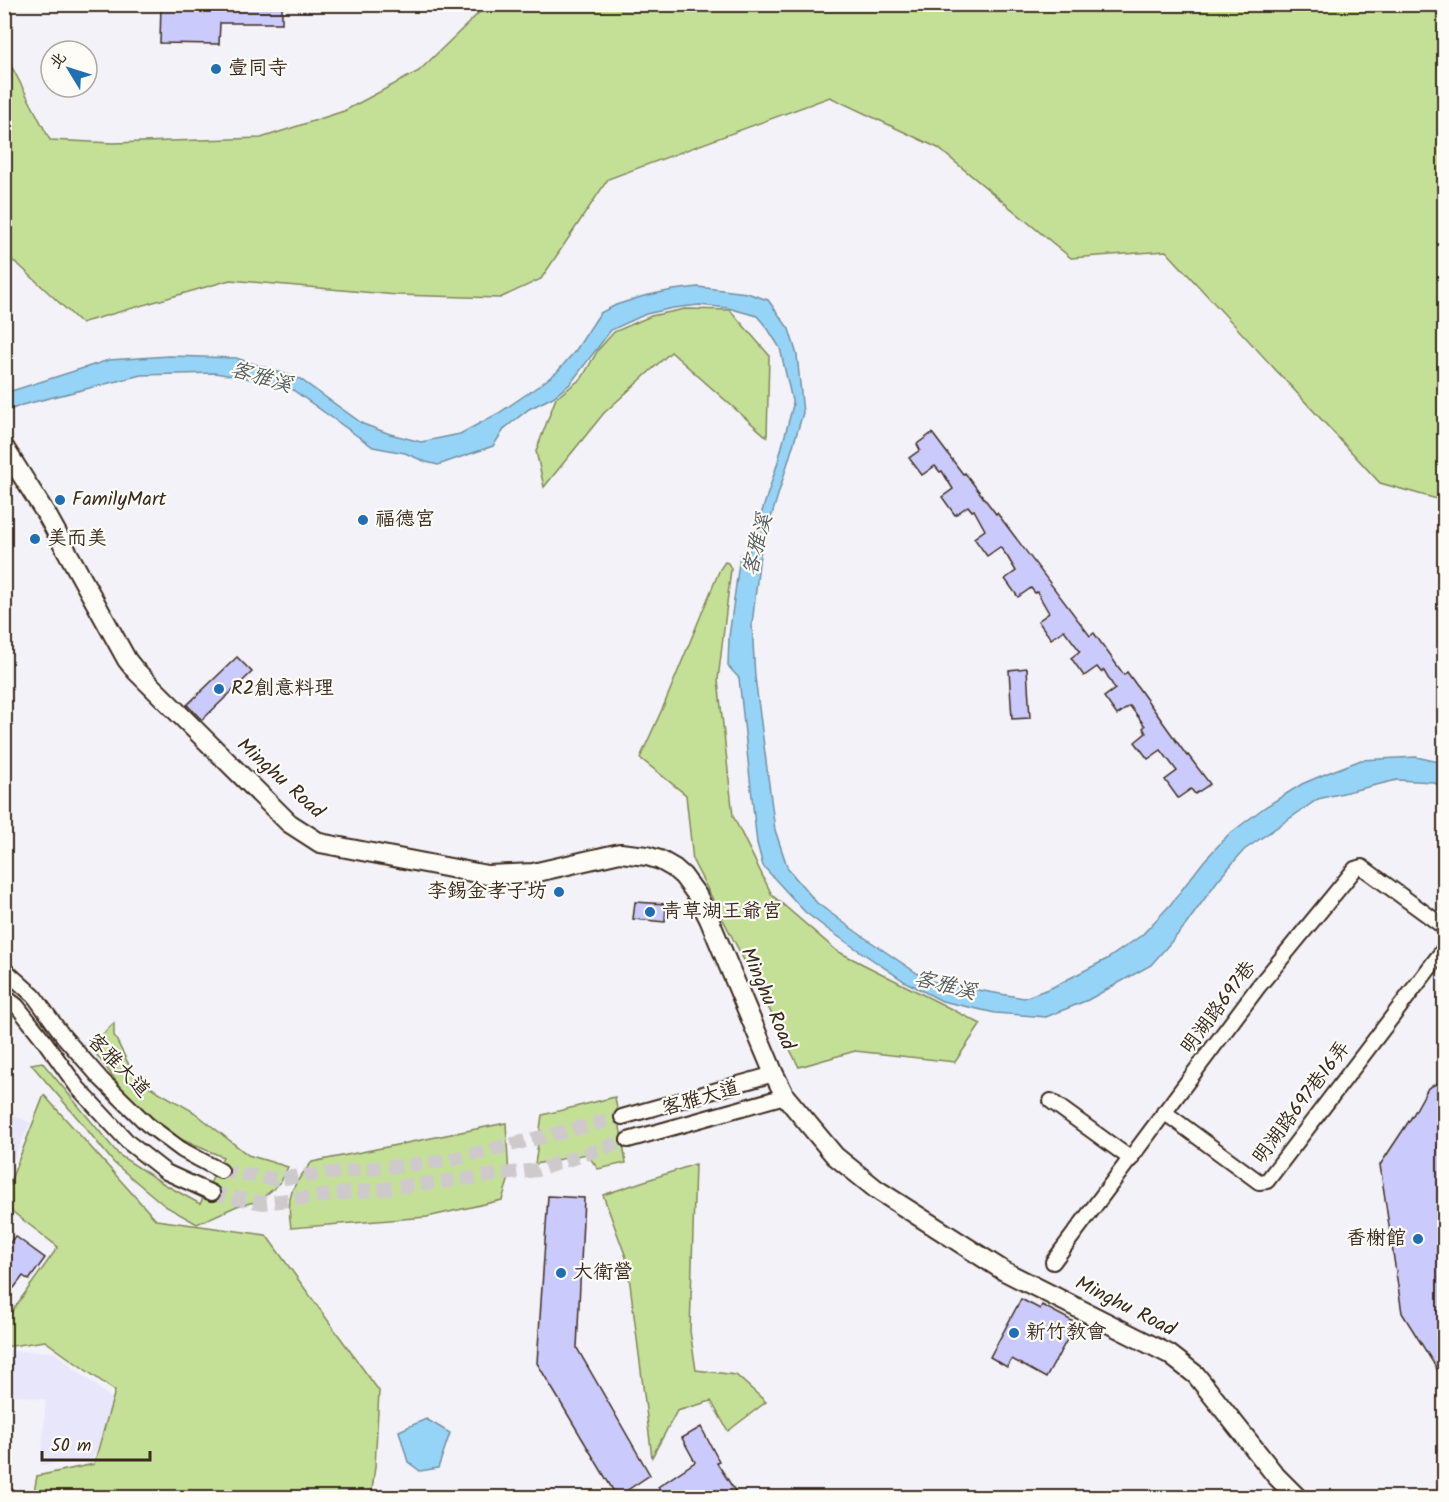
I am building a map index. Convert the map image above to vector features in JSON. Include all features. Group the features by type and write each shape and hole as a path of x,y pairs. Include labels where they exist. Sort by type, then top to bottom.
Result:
{"main road":[{"name":"Minghu Road","path":"4,447 48,517 128,660 290,823 320,843 487,876 533,873 620,853 647,856 674,868 697,895 709,919 785,1096 835,1156 876,1189 1004,1271 1169,1354 1196,1375 1276,1476 1298,1497"}],"street":[{"name":"明湖路697巷","path":"1053,1263 1258,987 1354,869 1362,867 1444,927"},
{"name":"明湖路697巷16弄","path":"1164,1112 1259,1182 1267,1181 1444,949"},
{"name":"客雅大道","path":"4,969 34,996 64,1037 101,1079 147,1124 182,1150 220,1171"},
{"name":"客雅大道","path":"4,996 17,1006 78,1088 129,1143 166,1172 212,1192"},
{"name":"客雅大道","path":"622,1117 774,1074"},
{"name":"客雅大道","path":"628,1140 785,1096"},
{"path":"1051,1101 1131,1159"}],"shaded area":[{"path":"5,1111 30,1123 5,1179"},
{"path":"4,1351 54,1352 116,1402 92,1459 41,1465 46,1400 5,1393"}],"green space":[{"path":"487,5 1444,5 1444,501 1380,483 1166,251 1071,258 938,148 830,97 608,179 541,279 500,298 397,295 230,280 81,323 20,266 5,255 5,56 50,140 113,143 261,138 344,111 419,71"},
{"path":"685,309 730,310 769,355 767,437 671,352 604,413 544,487 536,451 556,398 582,378 598,350 614,332 651,316"},
{"path":"725,562 731,569 718,680 733,816 772,895 837,951 981,1024 955,1062 855,1051 799,1067 693,861 686,795 640,758 720,569"},
{"path":"114,1023 114,1035 136,1079 194,1112 248,1155 288,1167 280,1183 259,1201 237,1206 197,1224 165,1206 114,1163 31,1064 42,1062 119,1155 200,1204 223,1157 173,1136 125,1093 96,1054 101,1037"},
{"path":"44,1095 156,1220 266,1235 379,1391 371,1497 33,1497 37,1476 94,1464 115,1391 45,1341 5,1347 5,1316 10,1314 58,1247 5,1206 5,1195"},
{"path":"615,1097 626,1163 598,1169 587,1154 535,1164 542,1115"},
{"path":"506,1123 509,1178 502,1200 427,1217 291,1228 289,1207 292,1192 299,1178 312,1162"},
{"path":"695,1164 690,1331 696,1370 736,1375 766,1402 728,1431 711,1401 677,1411 652,1457 627,1260 603,1195"}],"water":[{"name":"客雅溪","path":"698,287 747,293 768,300 789,329 797,355 803,413 760,554 752,625 755,677 775,830 788,869 817,903 927,980 1024,998 1051,988 1107,959 1142,935 1228,835 1265,807 1302,784 1361,760 1416,757 1444,763 1444,789 1433,782 1397,780 1318,799 1244,850 1218,880 1185,926 1151,965 1088,1000 1046,1017 995,1013 942,1001 904,981 830,931 805,912 763,866 757,843 739,678 728,666 729,637 740,555 749,552 777,465 793,405 780,348 757,316 728,308 699,305 646,314 611,330 570,384 553,397 529,409 505,428 493,446 438,465 405,453 373,447 286,385 215,373 141,375 22,405 5,412 5,393 109,360 169,356 236,358 300,379 363,424 421,442 460,434 499,413 540,385 557,372 576,350 600,313 644,296"},
{"path":"426,1419 450,1433 438,1468 420,1471 408,1462 399,1431"}],"building":[{"name":"壹同寺","path":"161,4 282,4 282,23 220,23 219,44 160,43"},
{"path":"932,433 997,513 1090,636 1094,633 1124,675 1127,672 1187,756 1210,784 1195,794 1191,789 1178,798 1165,780 1177,771 1161,750 1148,759 1135,742 1146,733 1143,728 1145,726 1130,706 1117,715 1104,697 1115,689 1104,670 1101,672 1097,667 1084,676 1071,658 1080,651 1064,630 1051,639 1038,621 1049,613 1037,592 1035,593 1031,588 1018,597 1005,579 1016,571 1007,556 1000,547 987,556 974,538 985,530 974,510 972,511 968,506 955,515 942,497 953,489 942,471 940,472 935,466 922,475 909,458 920,450 917,444"},
{"name":"R2創意料理","path":"237,657 252,672 202,720 187,705"},
{"path":"1027,668 1030,718 1012,719 1009,670"},
{"name":"青草湖王爺宮","path":"635,902 666,904 665,922 633,919"},
{"name":"香榭館","path":"1444,1080 1444,1380 1402,1313 1380,1165 1428,1088"},
{"name":"大衛營","path":"548,1196 584,1198 577,1348 650,1475 617,1497 537,1363"},
{"path":"15,1236 45,1258 29,1280 23,1276 14,1288 4,1281 4,1251"},
{"path":"1021,1299 1040,1309 1042,1305 1076,1323 1046,1378 1012,1359 1007,1367 990,1357"},
{"path":"701,1427 719,1461 717,1463 739,1497 712,1497 706,1489 693,1497 664,1497 658,1487 695,1462 682,1438"}],"tunnel":[{"path":"221,1171 274,1179 446,1161 622,1117"},
{"path":"212,1193 263,1203 537,1170 628,1140"}],"place":[{"name":"壹同寺","path":"216,69"},
{"name":"FamilyMart","path":"60,500"},
{"name":"福德宮","path":"363,520"},
{"name":"美而美","path":"35,539"},
{"name":"R2創意料理","path":"219,689"},
{"name":"李錫金孝子坊","path":"559,892"},
{"name":"青草湖王爺宮","path":"650,912"},
{"name":"香榭館","path":"1418,1239"},
{"name":"大衛營","path":"561,1273"},
{"name":"新竹教會","path":"1014,1333"}]}
